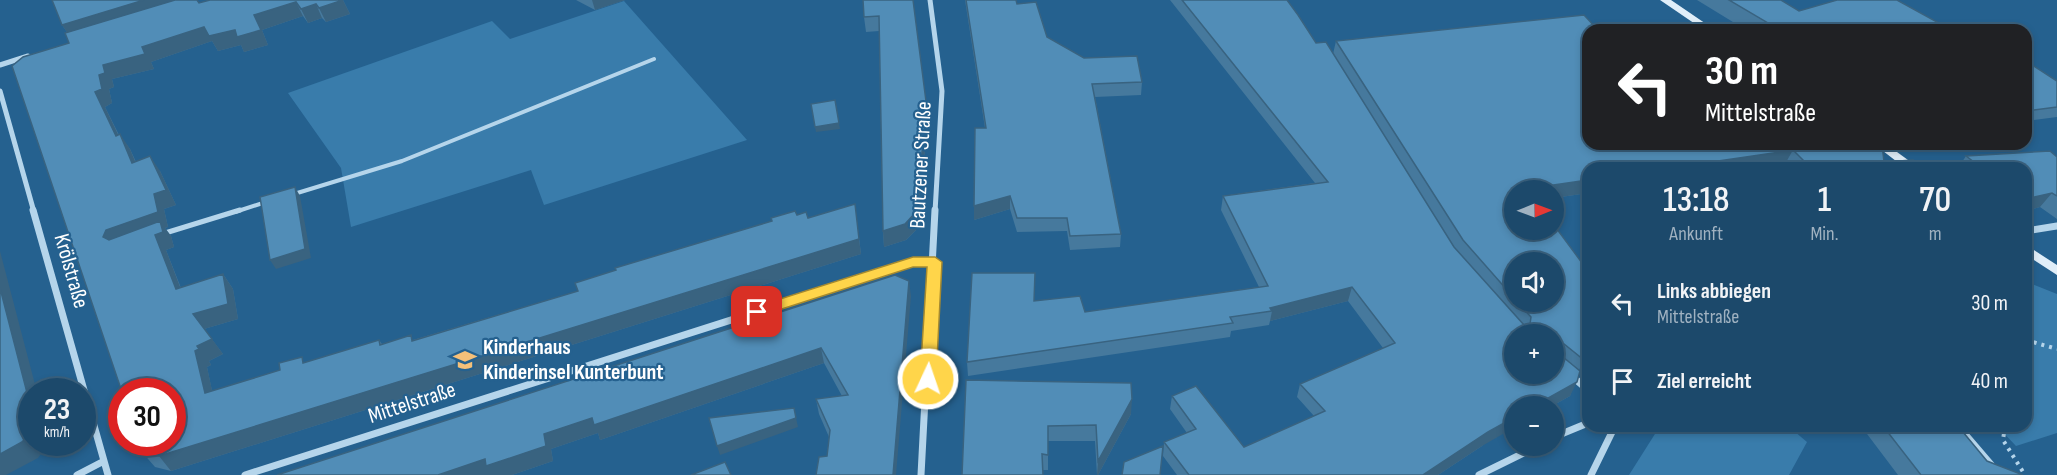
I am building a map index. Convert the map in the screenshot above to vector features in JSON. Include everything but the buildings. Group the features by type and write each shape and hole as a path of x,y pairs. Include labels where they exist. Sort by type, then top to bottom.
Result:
{"street":[{"name":"Bautzener Straße","path":"921,475 935,262 942,91 930,0"},
{"path":"1665,0 1701,24"},
{"path":"0,65 38,53"},
{"name":"Krölstraße","path":"0,91 54,274 108,475"},
{"path":"1888,150 1904,162"},
{"path":"2032,230 2057,226"},
{"path":"2032,253 2057,271"},
{"name":"Mittelstraße","path":"245,475 913,262 935,262"},
{"path":"1564,370 1582,385"},
{"path":"1564,432 1582,425"},
{"path":"1591,475 1612,432"},
{"path":"1963,432 2000,475"},
{"path":"1479,475 1518,456"},
{"path":"77,475 104,461"}],"lane":[{"path":"292,195 402,161 654,59"},
{"path":"159,235 269,201"}],"path":[{"path":"2032,342 2057,349"},
{"path":"2004,432 2003,440 2025,475"}],"shaded area":[{"path":"624,1 747,140 544,205 531,170 351,227 341,168 288,93 492,21 510,39"},
{"path":"2032,284 2057,294 2057,433 2016,446 2003,432 2032,432"},
{"path":"1656,432 1795,432 1807,442 1789,475 1629,475"}],"place":[{"name":"Kinderhaus Kinderinsel Kunterbunt","path":"465,360"}],"route":[{"path":"757,312 913,262 935,262 928,379"}]}
